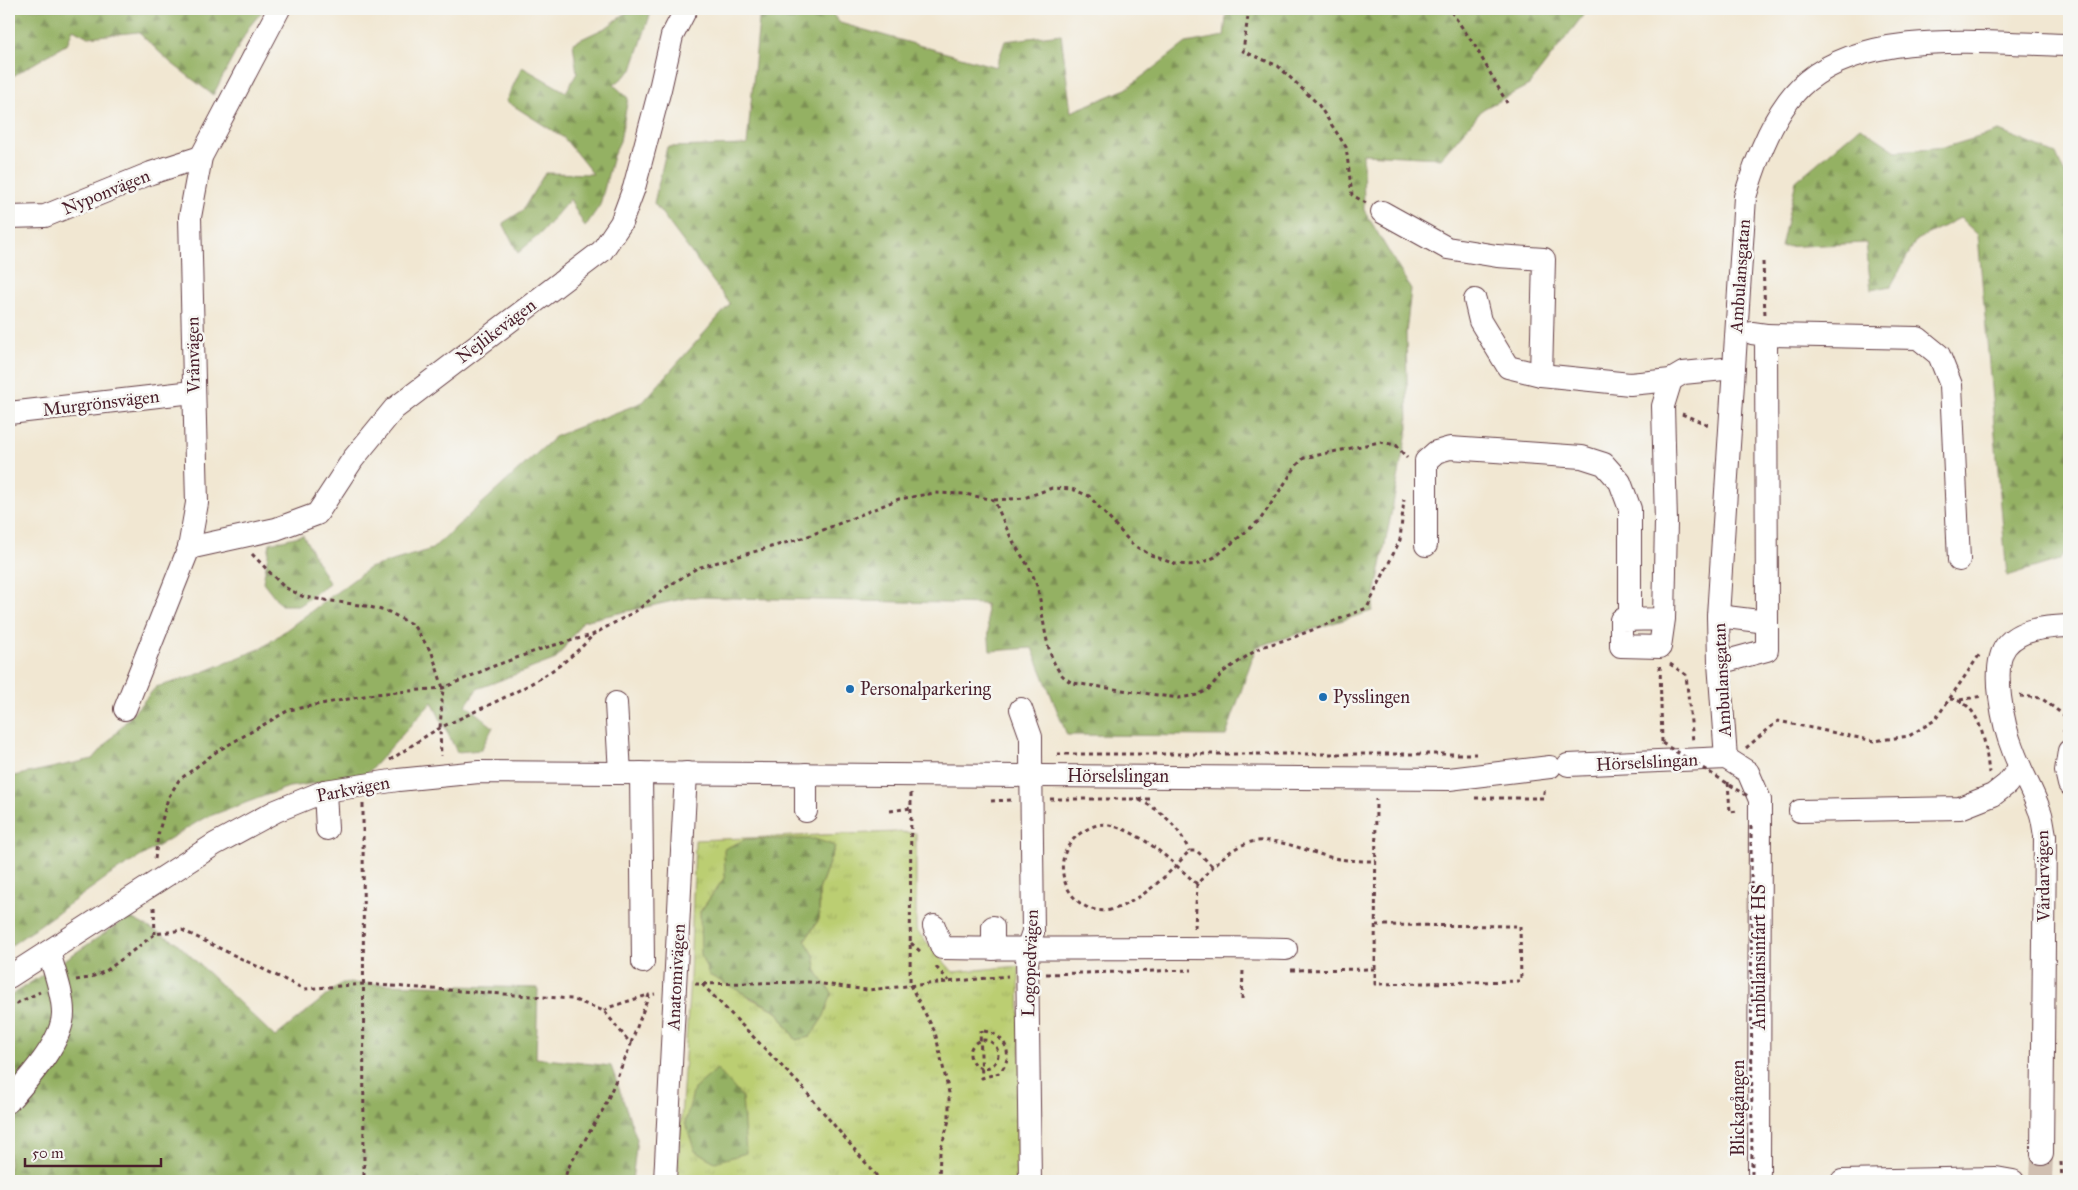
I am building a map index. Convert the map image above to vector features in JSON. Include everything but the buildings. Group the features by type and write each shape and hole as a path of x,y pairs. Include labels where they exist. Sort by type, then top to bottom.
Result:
{"street":[{"name":"Vrånvägen","path":"125,709 189,548 196,503 190,217 202,157 279,9"},
{"name":"Nejlikevägen","path":"189,548 276,529 317,514 353,459 394,409 602,251 621,223 634,188 672,36 686,9"},
{"name":"Ambulansgatan","path":"1726,758 1719,663 1718,616 1745,197 1756,162 1785,106 1806,82 1833,63 1865,51 1896,44 2069,45"},
{"name":"Nyponvägen","path":"9,218 45,216 151,173 202,157"},
{"path":"1382,212 1447,248 1498,256 1544,259 1541,375"},
{"path":"1475,300 1480,321 1508,367 1541,375 1630,384 1671,380 1683,373 1734,368"},
{"path":"1736,331 1766,335 1918,338 1939,355 1951,385 1959,560"},
{"path":"1719,663 1767,650 1766,335"},
{"path":"1664,619 1620,620 1621,646 1660,652 1664,619 1666,522 1663,406 1671,380"},
{"name":"Murgrönsvägen","path":"9,414 193,392"},
{"path":"1426,545 1426,461 1436,452 1450,448 1582,457 1604,464 1620,482 1630,509 1630,620"},
{"path":"1718,616 1767,622"},
{"name":"Vårdarvägen","path":"2042,1154 2045,835 2040,811 2012,749 1998,680 2000,662 2005,647 2019,636 2042,628 2069,626"},
{"path":"616,703 630,773 643,962"},
{"name":"Logopedvägen","path":"1021,710 1031,737 1032,932 1027,950 1030,1181"},
{"path":"2069,751 2066,771 2069,784"},
{"name":"Hörselslingan","path":"686,773 1450,778 1559,766 1726,758"},
{"name":"Ambulansinfart HS","path":"1726,758 1748,772 1760,800 1756,1176"},
{"path":"1800,811 1960,808 1993,795 2007,784 2020,767"},
{"name":"Parkvägen","path":"9,977 153,883 232,835 276,812 325,791 363,784 479,772 686,773"},
{"name":"Anatomivägen","path":"665,1181 686,773"},
{"path":"806,774 806,811"},
{"path":"325,791 327,829"},
{"path":"934,926 942,948 993,938 1027,950 1196,947 1288,959"},
{"path":"9,1101 37,1067 61,1028 63,1012 49,952"},
{"path":"1842,1181 1996,1178 2013,1181"}],"path":[{"path":"1249,9 1243,51 1278,66 1318,104 1346,147 1352,195 1382,212"},
{"path":"1444,9 1450,10 1475,46 1507,103"},
{"path":"1763,258 1766,335"},
{"path":"1663,406 1730,434"},
{"path":"155,934 153,883 158,835 168,798 179,780 216,752 289,710 376,694 443,688 494,666 536,651 592,635 636,611 664,589 697,568 806,537 899,499 935,493 965,494 994,500 1024,498 1052,488 1072,489 1089,496 1134,545 1151,556 1175,564 1196,565 1215,557 1260,520 1296,465 1304,458 1380,442 1396,445 1408,459"},
{"path":"994,500 1016,545 1027,560 1037,587 1047,641 1058,670 1064,680 1073,683 1178,698 1198,695 1209,689 1222,672 1261,648 1292,638 1367,608 1400,540 1404,495"},
{"path":"235,538 269,569 284,587 304,597 366,606 389,612 413,625 432,653 443,688 440,728 441,776"},
{"path":"364,1181 363,784 390,760 440,728 526,687 562,665 592,635"},
{"path":"1726,758 1752,744 1778,721 1874,741 1909,736 1935,720 1984,648"},
{"path":"1660,652 1662,743 1748,796"},
{"path":"1660,652 1686,675 1694,759"},
{"path":"1949,699 1960,700 1968,707 1981,728 1993,795"},
{"path":"911,775 910,985 935,1032 949,1093 949,1120 940,1152 939,1181"},
{"path":"1729,788 1730,812 1739,812 1739,804"},
{"path":"1738,790 1739,797"},
{"path":"1374,925 1520,926 1521,981 1375,984 1374,925 1376,798"},
{"path":"1136,799 1148,804 1167,818 1182,834 1189,851"},
{"path":"890,811 911,808"},
{"path":"1197,884 1176,866 1138,837 1107,824 1098,824 1071,840 1062,857 1063,874 1072,895 1086,907 1096,910 1114,909 1128,903 1176,866 1189,851 1197,851 1213,867"},
{"name":"Blickagången","path":"1751,826 1756,1176"},
{"path":"1196,947 1197,884 1213,867 1240,846 1257,841 1281,843 1335,858 1376,861"},
{"path":"9,1007 57,984 89,978 106,971 155,934 182,930 304,989 364,984 572,999 604,1011 631,1044"},
{"path":"1288,959 1375,969"},
{"path":"687,984 809,982 868,990 1028,975 1202,970"},
{"path":"1236,970 1252,970"},
{"path":"1242,999 1243,970"},
{"path":"701,984 802,1087 881,1181"},
{"path":"564,1181 568,1168 604,1108 631,1044 649,994"},
{"path":"604,1011 610,1007 654,994"},
{"path":"980,1032 992,1032 1004,1040 1008,1054 1004,1068 999,1074 982,1078 982,1068 980,1032"},
{"path":"980,1040 992,1042 998,1050 994,1064 982,1068 972,1062 969,1054 972,1045 980,1040"}],"green space":[{"path":"9,9 264,9 249,27 213,95 170,62 138,32 88,37 73,29 67,44 13,76 9,76"},
{"path":"631,9 652,9 632,70 614,85 628,98 620,141 613,156 600,205 585,227 570,199 541,233 518,253 503,223 522,211 545,173 593,174 564,138 506,101 522,67 566,92 577,73 573,43 607,27"},
{"path":"760,9 828,9 840,23 996,67 1005,41 1061,34 1071,112 1126,89 1186,43 1224,36 1227,9 1588,9 1529,85 1483,109 1441,158 1363,154 1364,210 1411,289 1406,333 1408,428 1372,611 1256,647 1226,736 1067,735 1032,648 990,651 986,604 691,597 583,621 556,659 477,689 466,705 493,727 481,750 457,752 432,702 365,776 289,787 204,818 110,875 9,947 9,777 93,759 156,687 191,677 262,648 369,568 432,549 556,436 643,402 730,304 654,203 667,147 747,145"},
{"path":"1860,127 1896,151 1946,147 1999,131 2056,154 2069,184 2069,546 2059,560 2007,576 1978,235 1960,218 1916,240 1891,286 1871,290 1866,243 1781,247 1796,181"},
{"path":"303,535 329,583 300,605 281,605 263,582 270,543"},
{"path":"897,832 916,833 916,930 953,972 1019,966 1022,1181 677,1181 690,978 695,840","holes":["835,846 819,890 819,919 805,941 814,955 817,973 832,993 796,1040 777,1011 750,998 700,912 725,877"]},
{"path":"746,839 815,839 835,846 819,890 819,919 805,940 814,955 817,973 832,993 824,1016 810,1037 796,1040 777,1011 709,975 701,955 700,912 725,877 724,849"},
{"path":"129,917 176,942 275,1037 342,983 538,988 536,1058 611,1066 637,1139 632,1181 9,1181 9,997"},
{"path":"717,1069 742,1097 746,1153 715,1162 695,1151 685,1123 694,1089"}],"tunnel":[{"path":"2041,1181 2042,1154"}],"place":[{"name":"Personalparkering","path":"850,689"},
{"name":"Pysslingen","path":"1323,697"}]}
